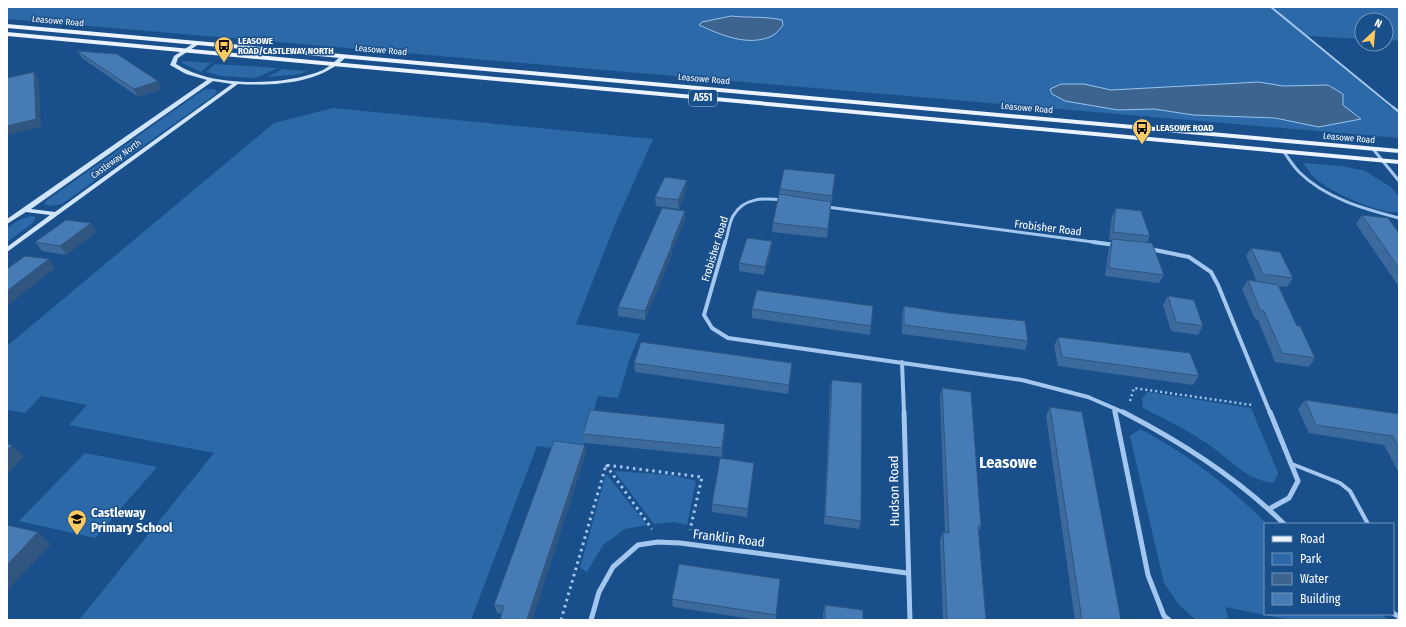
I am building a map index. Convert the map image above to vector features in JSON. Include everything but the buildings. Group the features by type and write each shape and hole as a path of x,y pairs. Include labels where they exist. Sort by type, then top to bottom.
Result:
{"main road":[{"name":"Leasowe Road","path":"7,26 1399,151"},
{"name":"Leasowe Road","path":"7,34 1399,162"}],"street":[{"path":"197,43 176,57 173,66 183,72 211,80 236,83 284,81 312,75 326,70 344,56"},
{"name":"Castleway North","path":"7,222 211,80"},
{"name":"Castleway North","path":"7,250 236,83"},
{"path":"1373,149 1399,181"},
{"path":"1284,152 1301,174 1329,192 1368,210 1399,218"},
{"name":"Frobisher Road","path":"790,201 766,198 749,200 740,207 733,216 704,315 712,328 728,338 1022,380 1088,397 1114,408 1163,433 1204,458 1269,509 1283,523"},
{"name":"Frobisher Road","path":"822,206 1119,246"},
{"path":"24,210 56,214"},
{"path":"1141,248 1189,257 1211,272 1218,285 1298,481 1289,498 1269,509"},
{"name":"Hudson Road","path":"902,362 907,573 910,620"},
{"path":"1114,408 1148,575 1164,616 1169,620"},
{"name":"Franklin Road","path":"591,620 599,592 613,567 638,545 662,542 687,544 907,573"}],"lane":[{"path":"1271,7 1399,112"},
{"path":"1291,463 1340,483 1350,491 1367,523"}],"path":[{"path":"1126,414 1134,388 1268,407"},
{"path":"606,465 662,542"},
{"path":"606,465 702,477 687,544"},
{"path":"561,620 606,465"}],"green space":[{"path":"7,7 1399,7 1399,41 1394,41 1394,12 1354,12 1354,39 1308,36 1399,115 1399,138 7,19"},
{"path":"182,61 211,63 201,72 182,63"},
{"path":"215,64 278,68 256,78 221,76 206,72"},
{"path":"283,69 307,71 301,74 267,77"},
{"path":"203,90 216,90 217,93 62,204 50,206 44,204 46,201"},
{"path":"333,108 653,139 616,222 576,324 640,334 630,358 618,398 598,396 585,442 579,452 537,446 471,620 79,620 214,453 69,425 87,405 41,396 25,413 7,410 7,346 274,123"},
{"path":"1303,163 1342,166 1365,171 1391,187 1399,197 1399,212 1381,210 1356,202 1344,196 1317,180"},
{"path":"30,216 36,217 33,223 7,242 7,228 19,220"},
{"path":"1147,392 1251,408 1278,473 1274,483 1263,481 1246,473 1200,439 1143,408 1142,399"},
{"path":"1140,429 1157,438 1191,460 1223,484 1266,523 1264,523 1264,615 1225,607 1229,620 1196,620 1179,605 1164,583 1130,436"},
{"path":"85,453 157,467 95,538 19,521"},
{"path":"614,471 672,475 696,481 687,525 675,522 654,524"},
{"path":"606,474 647,525 625,529 603,545 587,572 580,568"},
{"path":"1265,615 1382,615 1389,620 1290,620"}],"water":[{"path":"731,16 782,20 783,25 772,36 763,39 744,40 725,36 699,25 702,22"},
{"path":"1259,82 1283,86 1328,85 1343,94 1343,105 1361,119 1319,127 1275,118 1193,115 1154,109 1118,110 1065,101 1052,94 1050,89 1061,84 1084,84 1111,90"}],"place":[{"name":"LEASOWE ROAD/CASTLEWAY NORTH","path":"224,63"},
{"name":"LEASOWE ROAD","path":"1142,145"},
{"name":"Castleway Primary School","path":"77,536"}],"district":[{"name":"Leasowe","path":"1008,462"}]}
